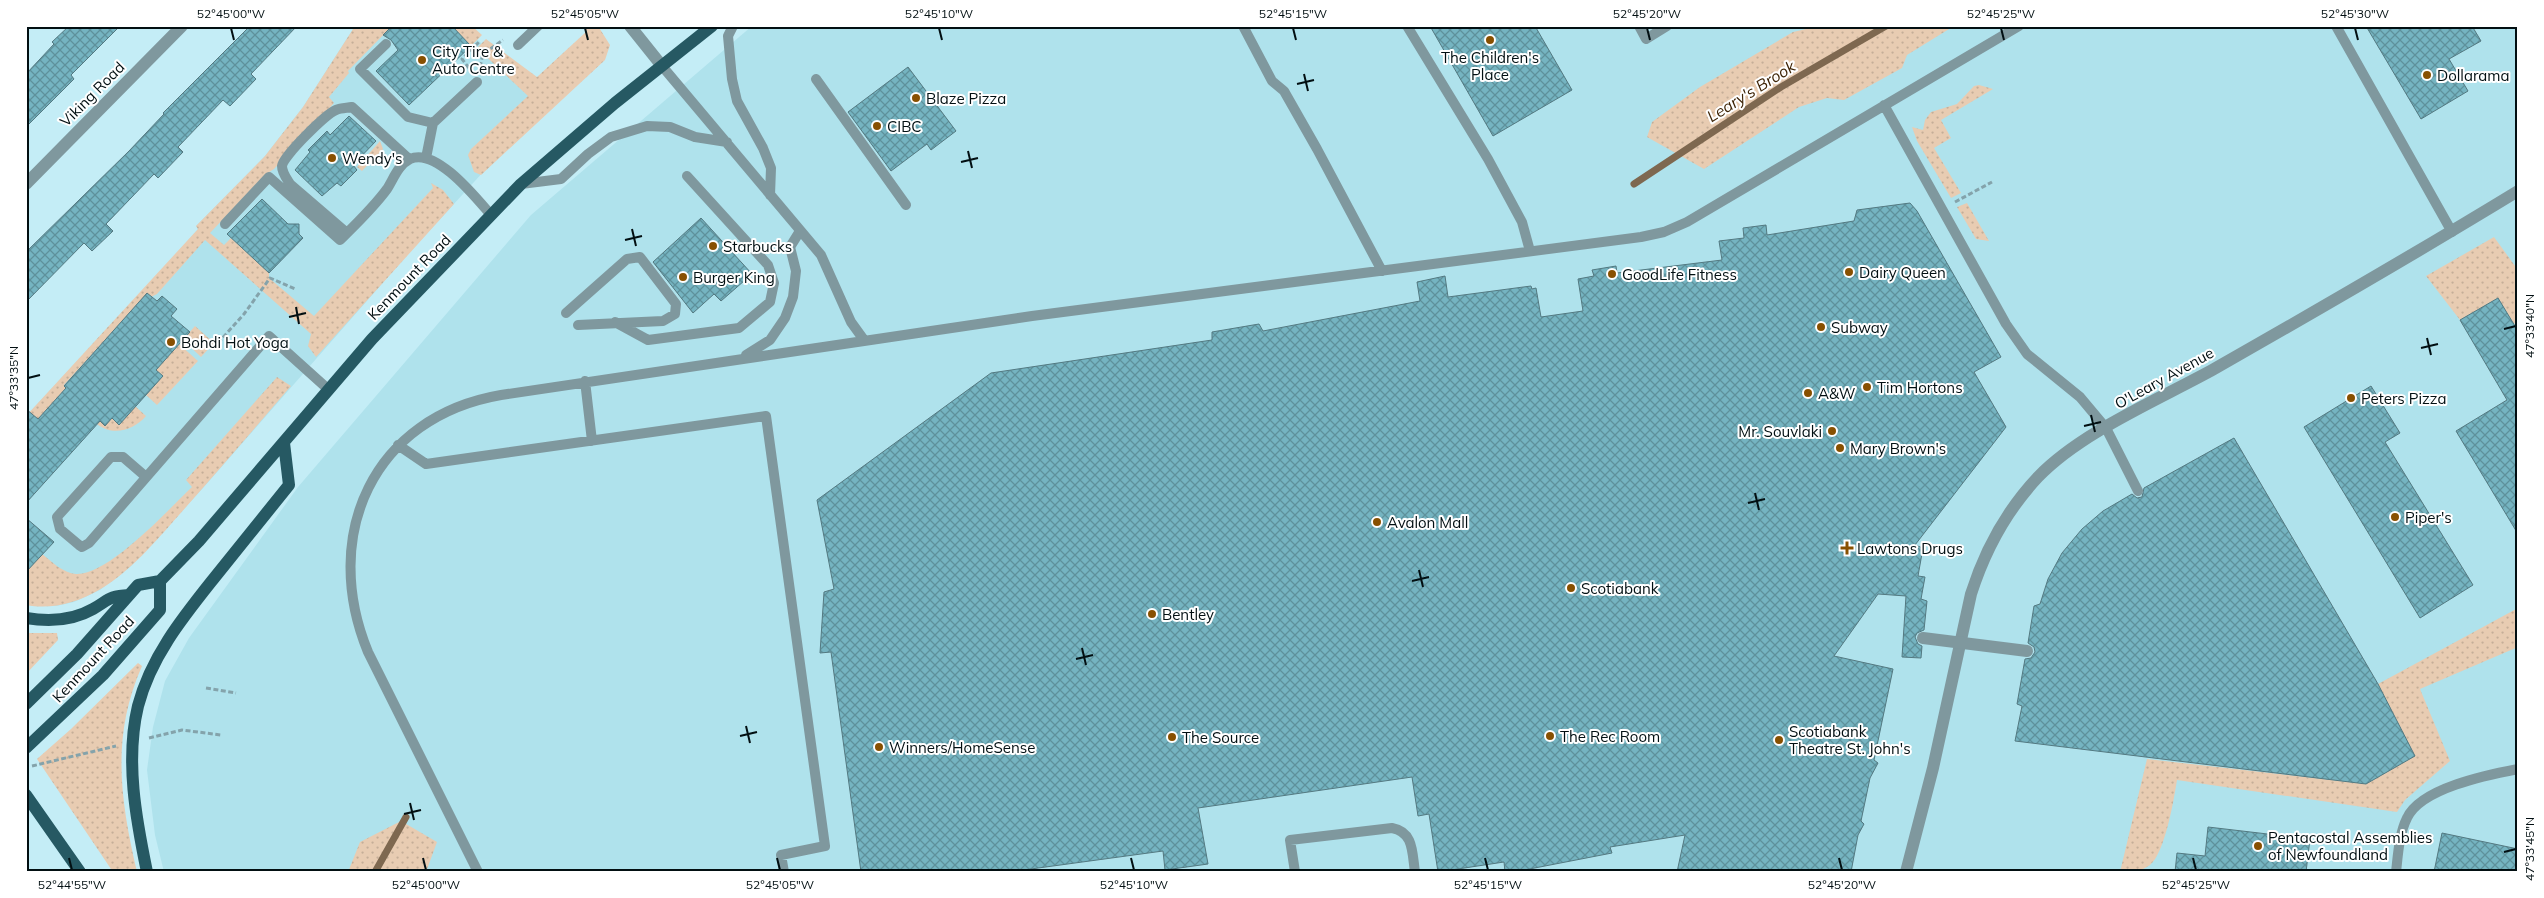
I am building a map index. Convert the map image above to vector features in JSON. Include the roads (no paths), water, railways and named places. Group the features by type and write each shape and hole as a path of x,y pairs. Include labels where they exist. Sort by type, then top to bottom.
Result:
{"main road":[{"name":"Kenmount Road","path":"26,704 77,654 138,585 160,581 199,541 372,339 521,184 615,103 712,26"},
{"path":"148,872 134,797 133,765 138,707 153,666 171,633 289,485 284,442"},
{"name":"Kenmount Road","path":"26,748 103,674 160,610 160,581"},
{"path":"26,618 60,620 93,609 112,596 128,595"},
{"path":"26,796 58,838 80,872"}],"street":[{"name":"Viking Road","path":"26,184 182,26"},
{"path":"630,26 662,66"},
{"name":"O'Leary Avenue","path":"1906,872 1933,768 1971,594 1987,549 2010,512 2038,477 2072,448 2452,232 2518,191"},
{"path":"1923,638 2027,651"}],"lane":[{"path":"518,46 538,26"},
{"path":"733,26 728,36 732,78 737,101 763,148 770,168 770,195"},
{"path":"1243,26 1272,81 1284,91 1382,271"},
{"path":"1407,26 1488,159 1522,222 1530,251"},
{"path":"1639,26 1646,39 1667,26"},
{"path":"478,872 357,624 350,569 353,535 362,504 378,470 398,445 420,426 444,411 474,399 584,381 657,373 741,358 864,340 1664,232 1687,222 2019,26"},
{"path":"2336,26 2452,232"},
{"path":"386,44 360,69 408,117 433,123"},
{"path":"662,66 821,255 851,322 864,340"},
{"path":"816,79 906,205"},
{"path":"426,158 433,123 478,82"},
{"path":"1884,105 2003,318 2027,354 2080,397 2106,428 2138,491"},
{"path":"347,233 290,184 284,175 282,166 287,156 328,115 337,109 352,107 409,159"},
{"path":"521,184 561,179 588,154 611,137 647,126 670,127 695,137 727,142"},
{"path":"225,224 269,177 340,240 387,189 399,168 409,159 419,156 432,159 450,172 491,215"},
{"path":"616,322 648,340 739,328 770,302 774,283 768,264 688,176"},
{"path":"741,358 770,340 785,318 793,297 796,271 790,247 800,231"},
{"path":"566,313 627,258 640,257 676,304 675,314 663,321 578,324"},
{"path":"146,476 123,457 111,456 57,517 60,529 79,546 86,546 269,336 329,390"},
{"path":"584,381 592,441"},
{"path":"398,445 426,464 766,416 825,846 782,854 784,872"},
{"path":"2396,872 2403,828 2412,810 2444,790 2492,774 2518,769"},
{"path":"1295,872 1290,840 1392,828 1402,830 1408,835 1414,872"}],"waterway":[{"name":"Leary's Brook","path":"1634,184 1781,87 1886,26"},
{"name":"Leary's Brook","path":"375,872 406,817"}],"place":[{"name":"The Children's Place","path":"1490,40"},
{"name":"City Tire & Auto Centre","path":"422,60"},
{"name":"Dollarama","path":"2427,75"},
{"name":"Blaze Pizza","path":"916,98"},
{"name":"CIBC","path":"877,126"},
{"name":"Wendy's","path":"332,158"},
{"name":"Starbucks","path":"713,246"},
{"name":"Dairy Queen","path":"1849,272"},
{"name":"GoodLife Fitness","path":"1612,274"},
{"name":"Burger King","path":"683,277"},
{"name":"Subway","path":"1821,327"},
{"name":"Bohdi Hot Yoga","path":"171,342"},
{"name":"Tim Hortons","path":"1867,387"},
{"name":"A&W","path":"1808,393"},
{"name":"Peters Pizza","path":"2351,398"},
{"name":"Mr. Souvlaki","path":"1832,431"},
{"name":"Mary Brown's","path":"1840,448"},
{"name":"Piper's","path":"2395,517"},
{"name":"Avalon Mall","path":"1377,522"},
{"name":"Lawtons Drugs","path":"1847,548"},
{"name":"Scotiabank","path":"1571,588"},
{"name":"Bentley","path":"1152,614"},
{"name":"The Rec Room","path":"1550,736"},
{"name":"The Source","path":"1172,737"},
{"name":"Scotiabank Theatre St. John's","path":"1779,740"},
{"name":"Winners/HomeSense","path":"879,747"},
{"name":"Pentacostal Assemblies of Newfoundland","path":"2258,846"}]}
